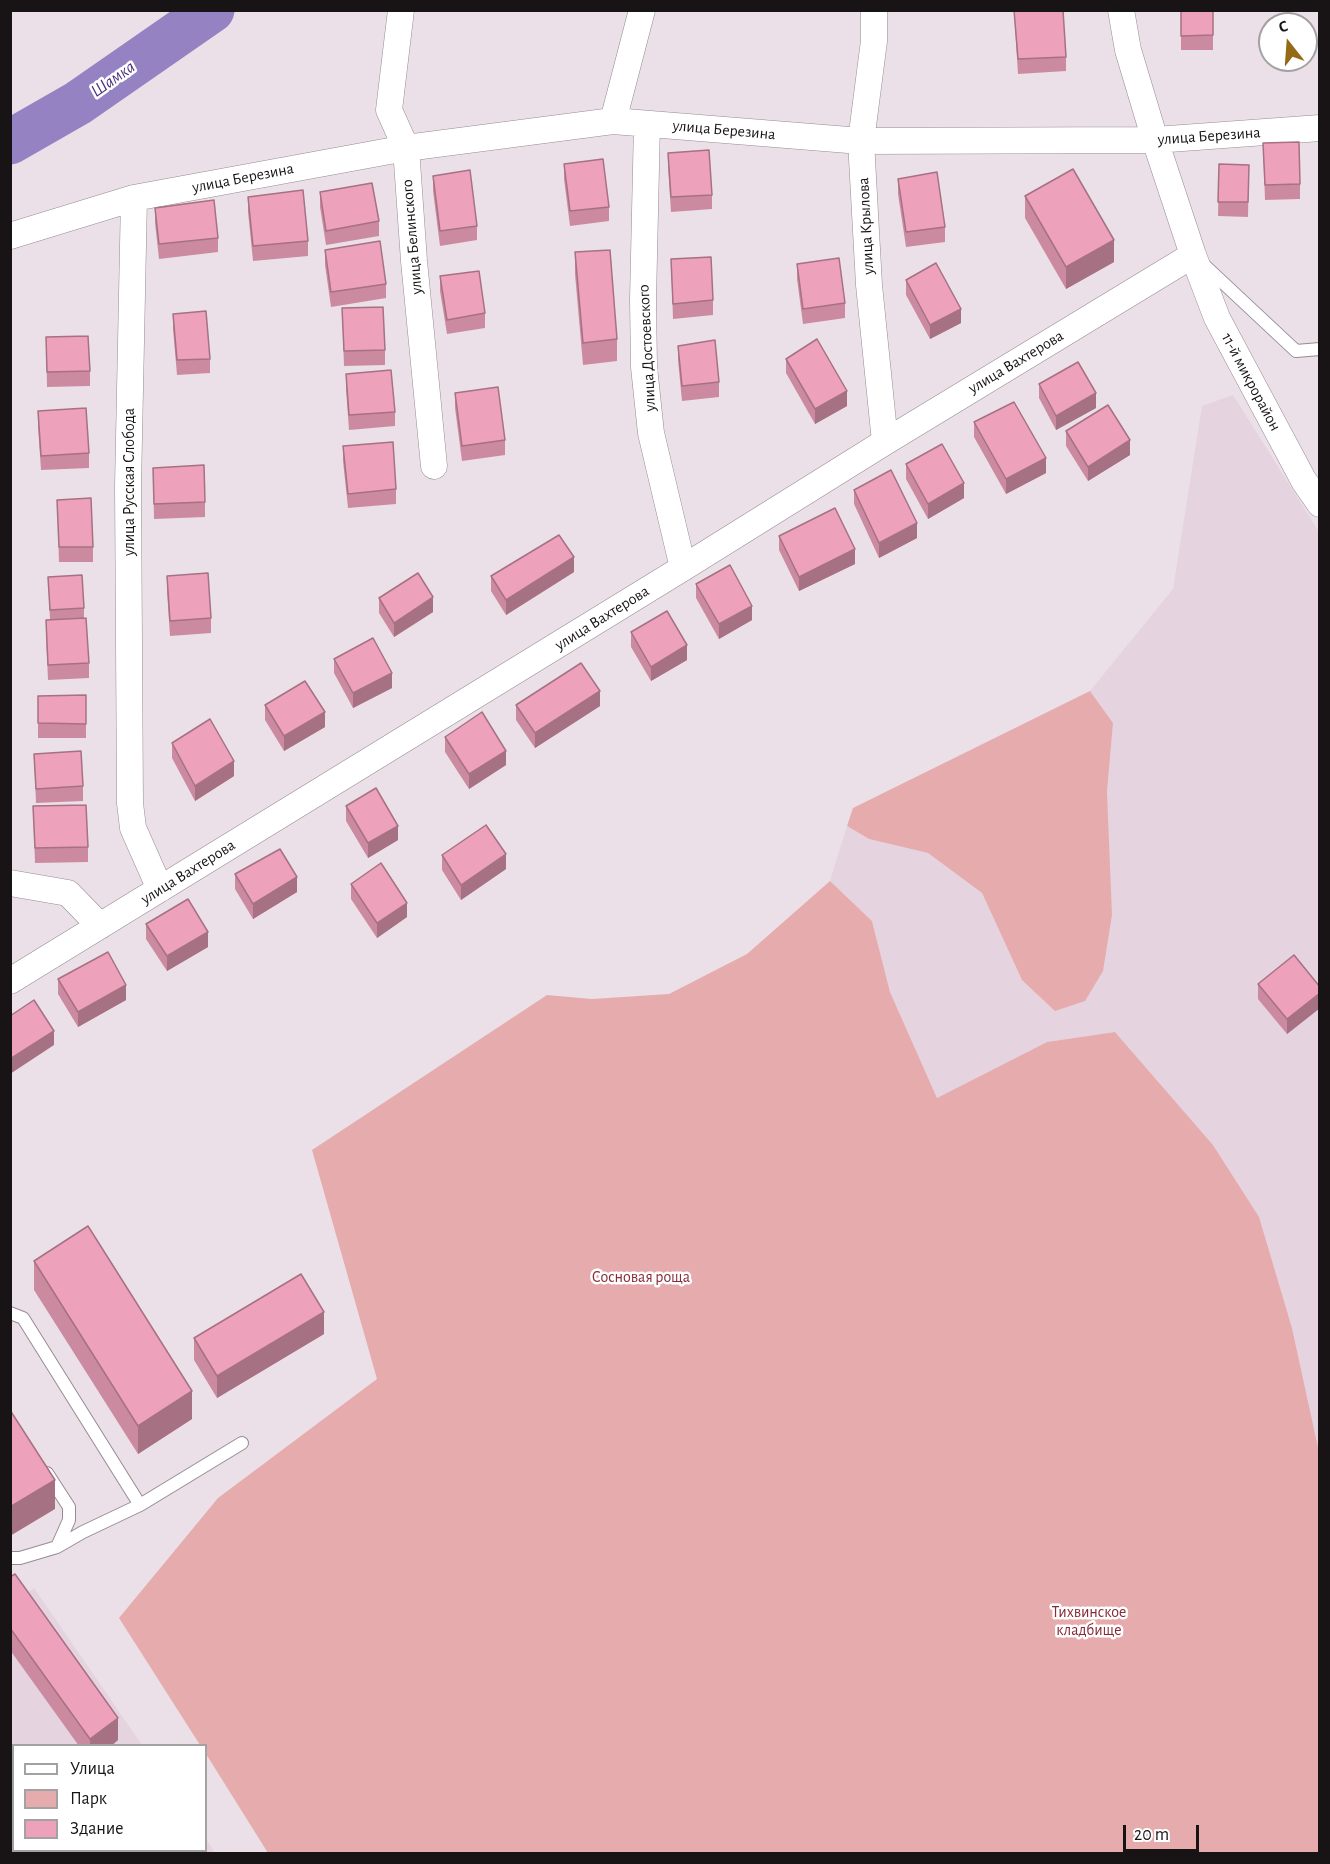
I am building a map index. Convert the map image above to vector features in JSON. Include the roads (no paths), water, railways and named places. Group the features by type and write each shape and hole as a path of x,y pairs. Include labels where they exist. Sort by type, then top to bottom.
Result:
{"street":[{"name":"улица Белинского","path":"401,10 389,110 405,148 434,466"},
{"path":"614,121 642,10"},
{"name":"улица Крылова","path":"874,10 874,41 861,141 869,285 885,442"},
{"name":"11-й микрорайон","path":"1121,10 1128,51 1155,140 1193,255 1217,318 1304,481 1320,504"},
{"name":"улица Березина","path":"134,198 405,148 614,121 861,141 1155,140 1320,128"},
{"name":"улица Достоевского","path":"647,124 643,300 644,367 651,433 683,568"},
{"path":"10,236 134,198"},
{"name":"улица Русская Слобода","path":"134,198 128,486 130,803 133,828 160,889"},
{"name":"улица Вахтерова","path":"10,981 1193,255"},
{"path":"10,884 23,884 68,893 100,926"}],"lane":[{"path":"1193,255 1296,351 1320,349"},
{"path":"10,1313 23,1318 140,1505"},
{"path":"10,1558 20,1558 57,1547 140,1505 242,1443"},
{"path":"40,1461 69,1507 69,1520 57,1547"}],"waterway":[{"name":"Шамка","path":"10,142 78,103 212,10"}],"park label":[{"name":"Сосновая роща","path":"641,1277"},
{"name":"Тихвинское кладбище","path":"1089,1621"}]}
